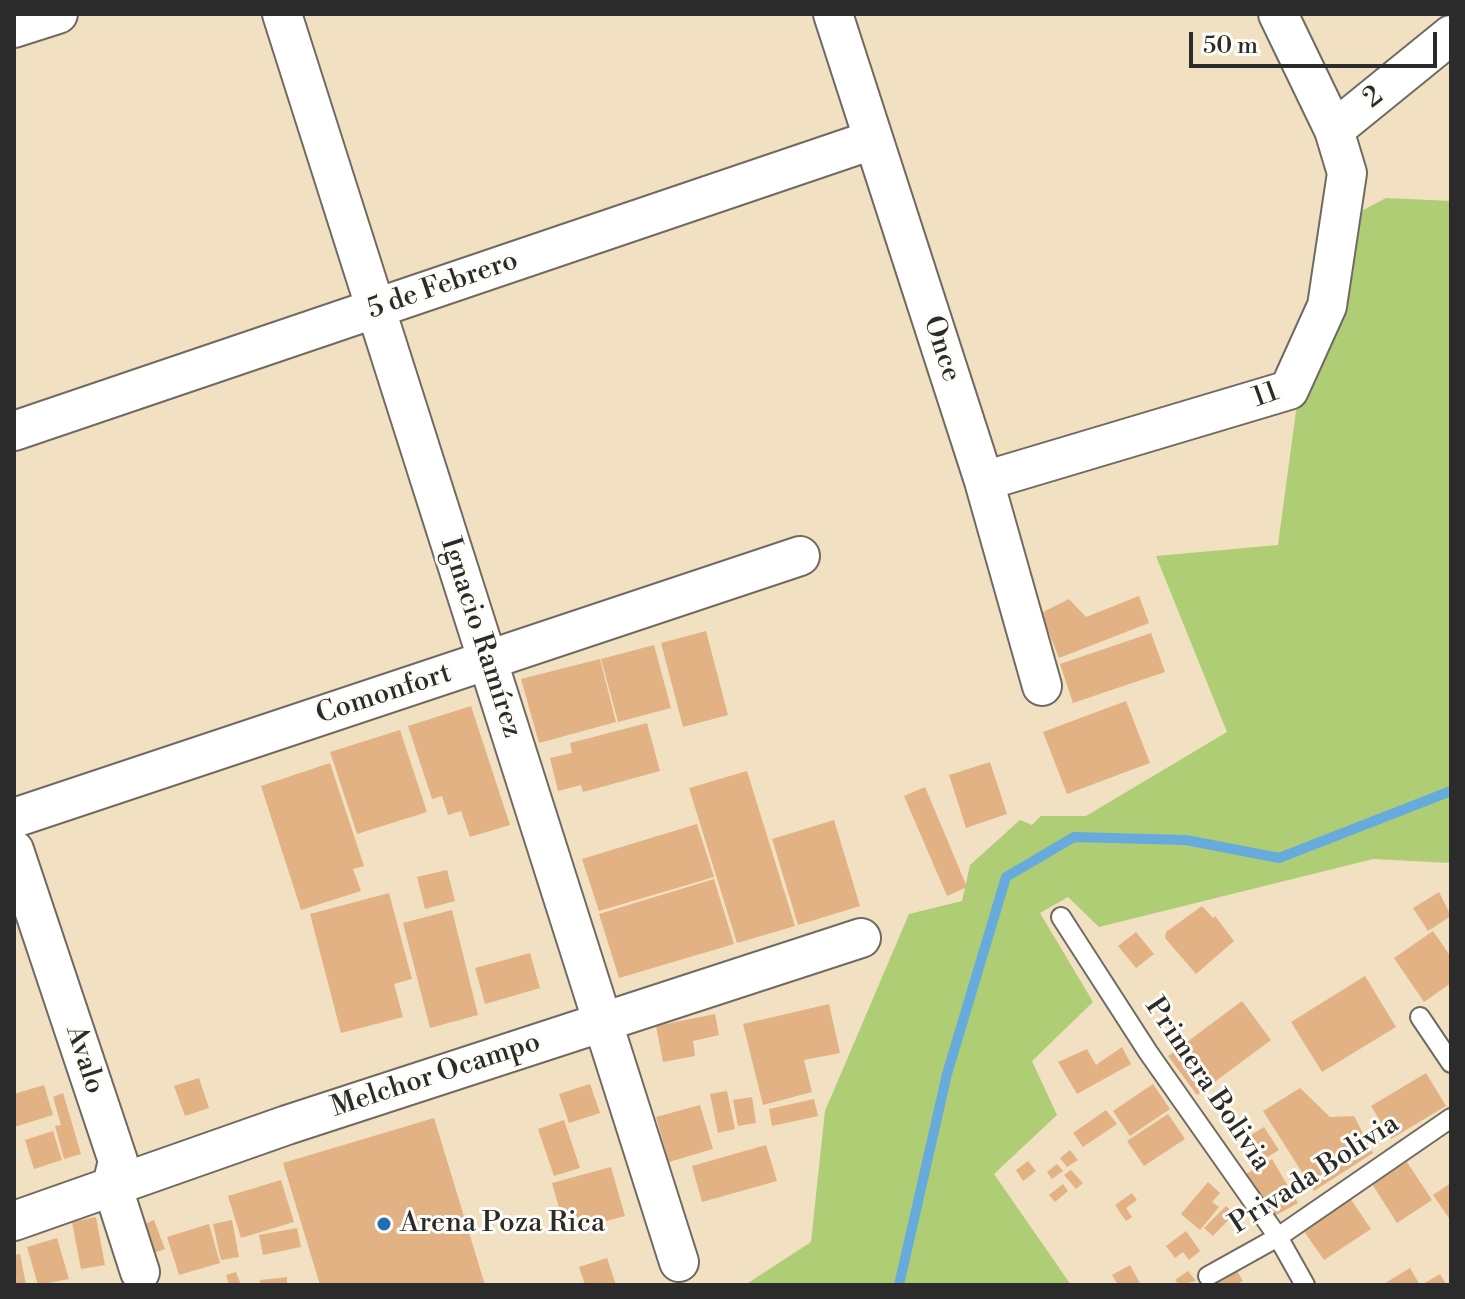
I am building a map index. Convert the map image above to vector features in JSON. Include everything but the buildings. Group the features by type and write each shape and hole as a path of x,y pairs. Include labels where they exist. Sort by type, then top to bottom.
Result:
{"street":[{"path":"14,28 58,14"},
{"name":"Ignacio Ramírez","path":"282,14 679,1262"},
{"name":"Once","path":"833,14 984,481 1042,686"},
{"name":"11","path":"984,481 1289,390 1327,306 1347,173 1334,130 1278,14"},
{"name":"2","path":"1334,130 1451,35"},
{"name":"5 de Febrero","path":"14,431 872,140"},
{"name":"Comonfort","path":"14,818 800,556"},
{"name":"Avalo","path":"14,850 118,1161 112,1185 140,1272"},
{"name":"Melchor Ocampo","path":"14,1221 112,1185 861,938"}],"lane":[{"name":"Primera Bolivia","path":"1061,917 1148,1052 1278,1237 1305,1285"},
{"path":"1420,1017 1451,1063"},
{"name":"Privada Bolivia","path":"1208,1276 1278,1237 1451,1118"}],"green space":[{"path":"1386,198 1451,201 1451,863 1373,859 1099,927 1068,897 1040,913 1093,1002 1032,1061 1057,1115 994,1174 1071,1285 745,1285 811,1242 825,1111 909,914 962,901 970,865 1020,820 1032,825 1041,816 1086,816 1227,732 1156,556 1278,545 1320,233"}],"waterway":[{"path":"899,1285 947,1074 1006,877 1074,837 1186,840 1279,858 1451,791"}],"place":[{"name":"Arena Poza Rica","path":"384,1224"}]}
